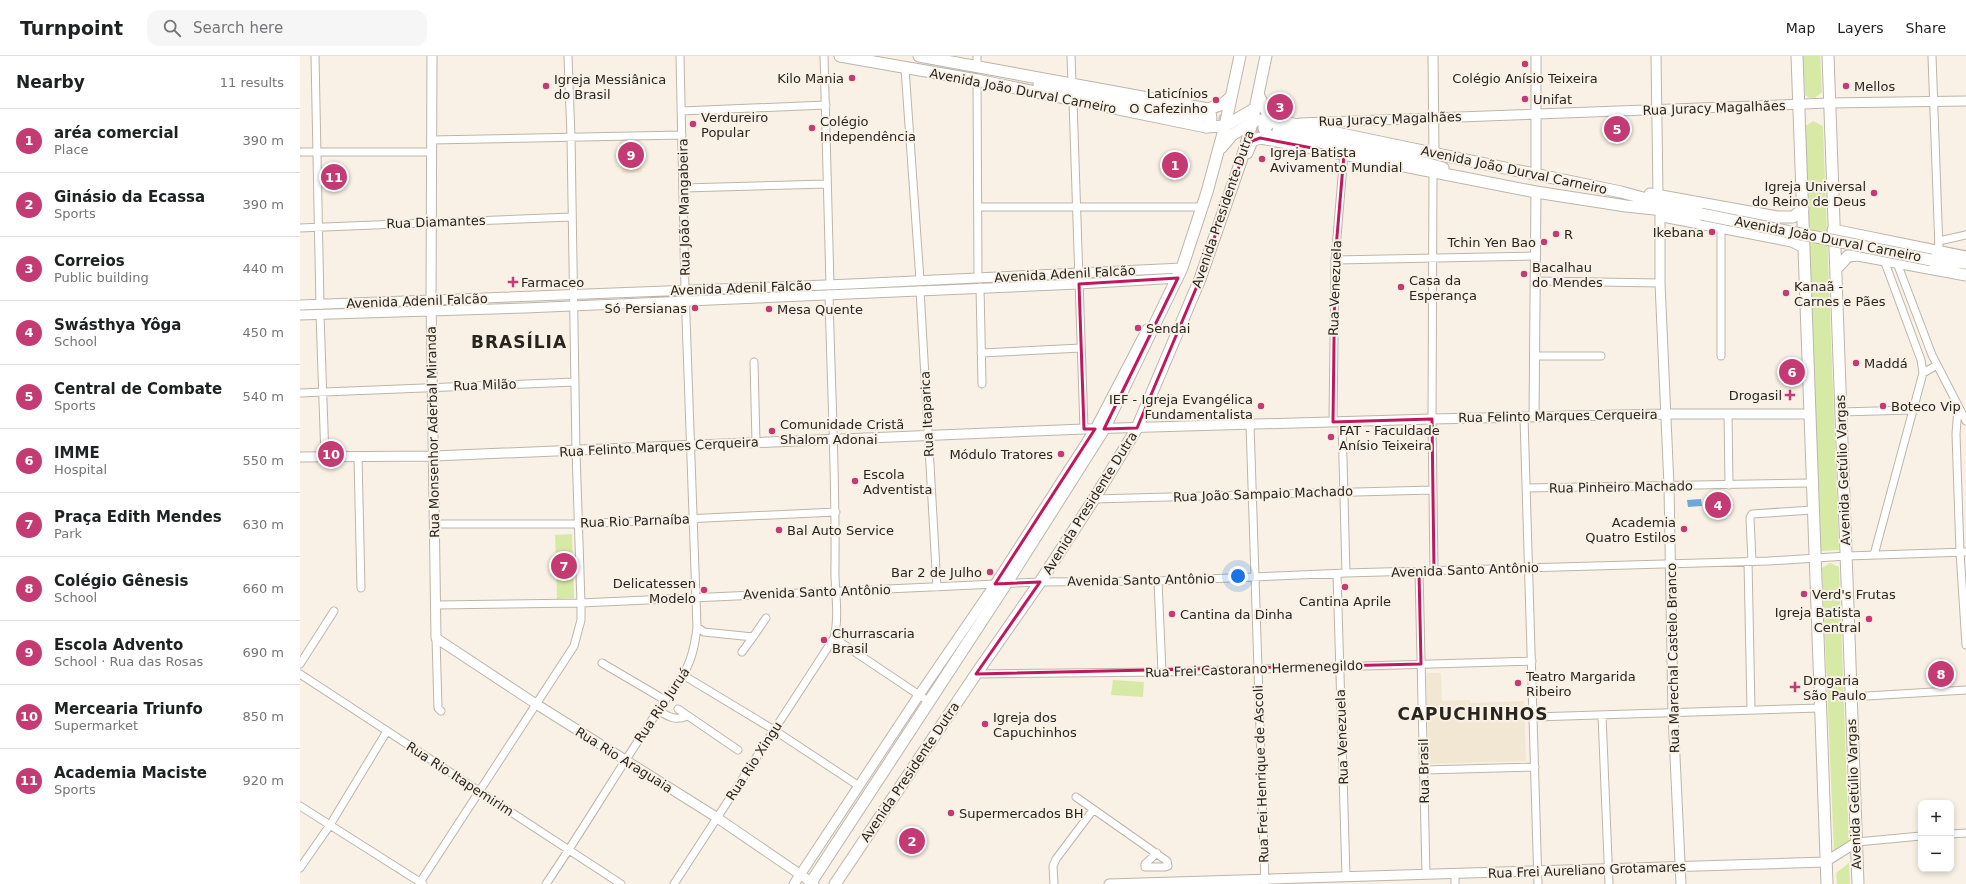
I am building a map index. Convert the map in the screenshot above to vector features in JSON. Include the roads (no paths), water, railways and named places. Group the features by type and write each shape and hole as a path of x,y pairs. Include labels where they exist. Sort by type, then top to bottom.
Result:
{"main road":[{"name":"Avenida João Durval Carneiro","path":"840,56 904,69 977,80 1206,128 1225,126"},
{"name":"Avenida João Durval Carneiro","path":"919,56 977,61 1072,84 1205,112"},
{"name":"Avenida Presidente Dutra","path":"812,884 898,739 1000,584 1099,429 1179,276 1202,207 1225,126 1240,56"},
{"name":"Avenida Presidente Dutra","path":"835,884 976,674 1040,582 1094,499 1137,428 1163,370 1200,279 1241,161 1252,123 1266,56"},
{"path":"1798,56 1811,483 1827,884"},
{"name":"Avenida Getúlio Vargas","path":"1828,56 1833,230 1836,269 1847,556 1850,696 1858,884"},
{"path":"977,61 989,75"},
{"path":"977,80 989,75 1205,112 1223,104 1231,97"},
{"path":"1258,94 1278,131"},
{"path":"1225,126 1254,109"},
{"path":"1205,112 1211,118 1206,128 1212,136 1218,151 1232,135 1257,120 1278,131 1410,158 1441,167 1467,178"},
{"name":"Avenida João Durval Carneiro","path":"1278,131 1293,123 1621,192 1701,214 1931,260 1966,271"},
{"name":"Avenida João Durval Carneiro","path":"1278,131 1344,154 1433,173 1467,178 1536,192 1626,206 1701,214"},
{"path":"1241,161 1252,141 1278,131"},
{"path":"1410,158 1469,161"},
{"path":"1621,192 1658,194 1777,217 1793,217 1803,209"},
{"path":"1626,206 1660,216 1792,241 1804,247"},
{"path":"1769,237 1778,232 1780,226 1777,217"},
{"name":"Avenida João Durval Carneiro","path":"1833,230 1858,236 1939,246 1966,257"},
{"path":"1858,236 1852,240 1851,246 1858,255"},
{"name":"Avenida João Durval Carneiro","path":"1836,269 1848,256 1858,255 1966,275"},
{"name":"Avenida João Durval Carneiro","path":"1931,260 1966,263"}],"street":[{"path":"315,56 320,305"},
{"name":"Rua Monsenhor Aderbal Miranda","path":"432,56 431,300 434,524 438,708 441,711"},
{"path":"300,806 421,883 479,790 574,646 581,620 581,603 576,451 571,137 568,56"},
{"name":"Rua João Mangabeira","path":"680,56 685,290 696,597"},
{"path":"824,56 830,285"},
{"path":"1071,56 1072,84"},
{"path":"1433,56 1434,153"},
{"path":"1536,56 1536,174"},
{"path":"1656,56 1658,194"},
{"path":"1932,56 1935,102 1939,246 1966,235"},
{"name":"Rua Itaparica","path":"904,69 920,285 937,587"},
{"path":"977,80 978,278"},
{"path":"1073,101 1078,208 1084,429"},
{"name":"Rua Juracy Magalhães","path":"1293,123 1830,103 1966,101"},
{"path":"682,110 826,105"},
{"path":"431,140 682,135"},
{"path":"300,152 431,152"},
{"name":"Rua Venezuela","path":"1333,422 1335,260 1344,154"},
{"path":"1433,173 1432,419 1434,571"},
{"path":"684,188 827,184"},
{"path":"1534,417 1534,256 1536,192"},
{"path":"978,207 1202,207"},
{"name":"Rua Marechal Castelo Branco","path":"1660,216 1660,283 1669,486 1673,714 1681,884"},
{"name":"Rua Diamantes","path":"300,228 572,217"},
{"path":"1720,227 1721,356"},
{"path":"1335,260 1534,256"},
{"path":"1874,555 1923,373 1921,360 1884,260"},
{"path":"1897,263 1937,365 1966,421"},
{"name":"Avenida Adenil Falcão","path":"300,315 432,312 686,300 779,292 830,285 980,287 1079,274 1179,276"},
{"name":"Avenida Adenil Falcão","path":"300,305 685,290 829,294 978,278 1042,280 1079,284 1179,276"},
{"path":"1535,281 1660,283"},
{"path":"980,287 982,384"},
{"path":"829,294 836,512 834,591 838,612 834,638 924,698"},
{"path":"525,297 525,308"},
{"path":"345,303 345,314"},
{"path":"320,315 325,458"},
{"path":"981,353 1081,348"},
{"path":"1534,356 1601,356"},
{"path":"754,362 756,442"},
{"path":"1923,373 1937,365"},
{"name":"Rua Milão","path":"300,393 575,382"},
{"path":"1958,407 1956,434 1963,552 1966,645"},
{"path":"1841,412 1912,410"},
{"name":"Rua Felinto Marques Cerqueira","path":"300,457 434,456 756,442 833,441 1084,429 1342,421 1666,414 1809,414"},
{"path":"1728,414 1729,485"},
{"path":"1524,418 1538,884"},
{"path":"1342,421 1346,573"},
{"name":"Rua Frei Henrique de Ascoli","path":"1250,424 1265,881"},
{"path":"358,457 361,588"},
{"name":"Rua Pinheiro Machado","path":"1527,488 1811,483"},
{"name":"Rua João Sampaio Machado","path":"1094,499 1253,493 1433,490"},
{"path":"1751,710 1750,518 1752,514 1812,510"},
{"name":"Rua Rio Parnaíba","path":"434,524 578,524 836,512"},
{"name":"Avenida Santo Antônio","path":"436,605 581,603 1040,582 1158,581 1346,573 1750,561 1963,552"},
{"name":"Rua Brasil","path":"1418,572 1426,874"},
{"name":"Rua Venezuela","path":"1337,574 1346,876"},
{"path":"1158,581 1162,672"},
{"name":"Rua Rio Juruá","path":"546,884 569,851 625,760 690,665 697,627 696,597"},
{"path":"300,664 334,611"},
{"path":"742,652 766,618"},
{"path":"697,627 704,632 753,637"},
{"name":"Rua Rio Araguaia","path":"436,638 536,704 716,817 812,884"},
{"name":"Rua Rio Xingu","path":"674,884 716,817 834,638"},
{"name":"Rua Frei Castorano Hermenegildo","path":"976,674 1162,672 1532,661"},
{"path":"602,663 665,700"},
{"name":"Rua Rio Itapemirim","path":"300,674 621,884"},
{"path":"684,675 774,730 859,786"},
{"path":"1850,696 1966,690"},
{"path":"1534,717 1673,714 1820,708"},
{"path":"678,709 738,750"},
{"path":"659,711 673,719 681,719 687,716"},
{"path":"1602,715 1609,884"},
{"path":"300,868 330,826 387,731"},
{"name":"Avenida Presidente Dutra","path":"794,884 859,786 898,739"},
{"path":"1424,770 1535,767"},
{"path":"1076,797 1157,854"},
{"path":"1054,884 1053,866 1056,859 1093,810"},
{"path":"833,825 843,833"},
{"path":"1954,834 1966,833"},
{"path":"1825,862 1857,842 1918,836"},
{"name":"Rua Frei Aureliano Grotamares","path":"1109,884 1265,881 1346,876 1358,880 1426,874 1825,862"},
{"path":"1455,874 1455,884"}],"water":[{"path":"1701,499 1702,506 1688,507 1687,500"}],"tunnel":[{"path":"1202,117 1278,131"}],"place":[{"name":"Colégio Anísio Teixeira","path":"1525,64"},
{"name":"Kilo Mania","path":"852,78"},
{"name":"Igreja Messiânica do Brasil","path":"546,86"},
{"name":"Mellos","path":"1846,86"},
{"name":"Unifat","path":"1525,99"},
{"name":"Laticínios O Cafezinho","path":"1216,100"},
{"name":"Correios","path":"1280,107"},
{"name":"Verdureiro Popular","path":"693,124"},
{"name":"Colégio Independência","path":"812,128"},
{"name":"Central de Combate","path":"1617,129"},
{"name":"Escola Advento","path":"631,155"},
{"name":"Igreja Batista Avivamento Mundial","path":"1262,159"},
{"name":"aréa comercial","path":"1175,165"},
{"name":"Academia Maciste","path":"334,177"},
{"name":"Igreja Universal do Reino de Deus","path":"1874,193"},
{"name":"Ikebana","path":"1712,232"},
{"name":"R","path":"1556,234"},
{"name":"Tchin Yen Bao","path":"1544,242"},
{"name":"Bacalhau do Mendes","path":"1524,274"},
{"name":"Farmaceo","path":"513,282"},
{"name":"Casa da Esperança","path":"1401,287"},
{"name":"Kanaã - Carnes e Pães","path":"1786,293"},
{"name":"Só Persianas","path":"695,308"},
{"name":"Mesa Quente","path":"769,309"},
{"name":"Sendai","path":"1138,328"},
{"name":"Maddá","path":"1856,363"},
{"name":"IMME","path":"1792,372"},
{"name":"Drogasil","path":"1790,395"},
{"name":"IEF - Igreja Evangélica Fundamentalista","path":"1261,406"},
{"name":"Boteco Vip","path":"1883,406"},
{"name":"Comunidade Cristã Shalom Adonai","path":"772,431"},
{"name":"FAT - Faculdade Anísio Teixeira","path":"1331,437"},
{"name":"Mercearia Triunfo","path":"331,454"},
{"name":"Módulo Tratores","path":"1061,454"},
{"name":"Escola Adventista","path":"855,481"},
{"name":"Swásthya Yôga","path":"1718,505"},
{"name":"Academia Quatro Estilos","path":"1684,529"},
{"name":"Bal Auto Service","path":"779,530"},
{"name":"Praça Edith Mendes","path":"564,566"},
{"name":"Bar 2 de Julho","path":"990,572"},
{"name":"Cantina Aprile","path":"1345,587"},
{"name":"Delicatessen Modelo","path":"704,590"},
{"name":"Verd's Frutas","path":"1804,594"},
{"name":"Cantina da Dinha","path":"1172,614"},
{"name":"Igreja Batista Central","path":"1869,619"},
{"name":"Churrascaria Brasil","path":"824,640"},
{"name":"Colégio Gênesis","path":"1941,674"},
{"name":"Teatro Margarida Ribeiro","path":"1518,683"},
{"name":"Drogaria São Paulo","path":"1795,687"},
{"name":"Igreja dos Capuchinhos","path":"985,724"},
{"name":"Supermercados BH","path":"951,813"},
{"name":"Ginásio da Ecassa","path":"912,841"}],"district":[{"name":"BRASÍLIA","path":"519,342"},
{"name":"CAPUCHINHOS","path":"1473,714"}]}
